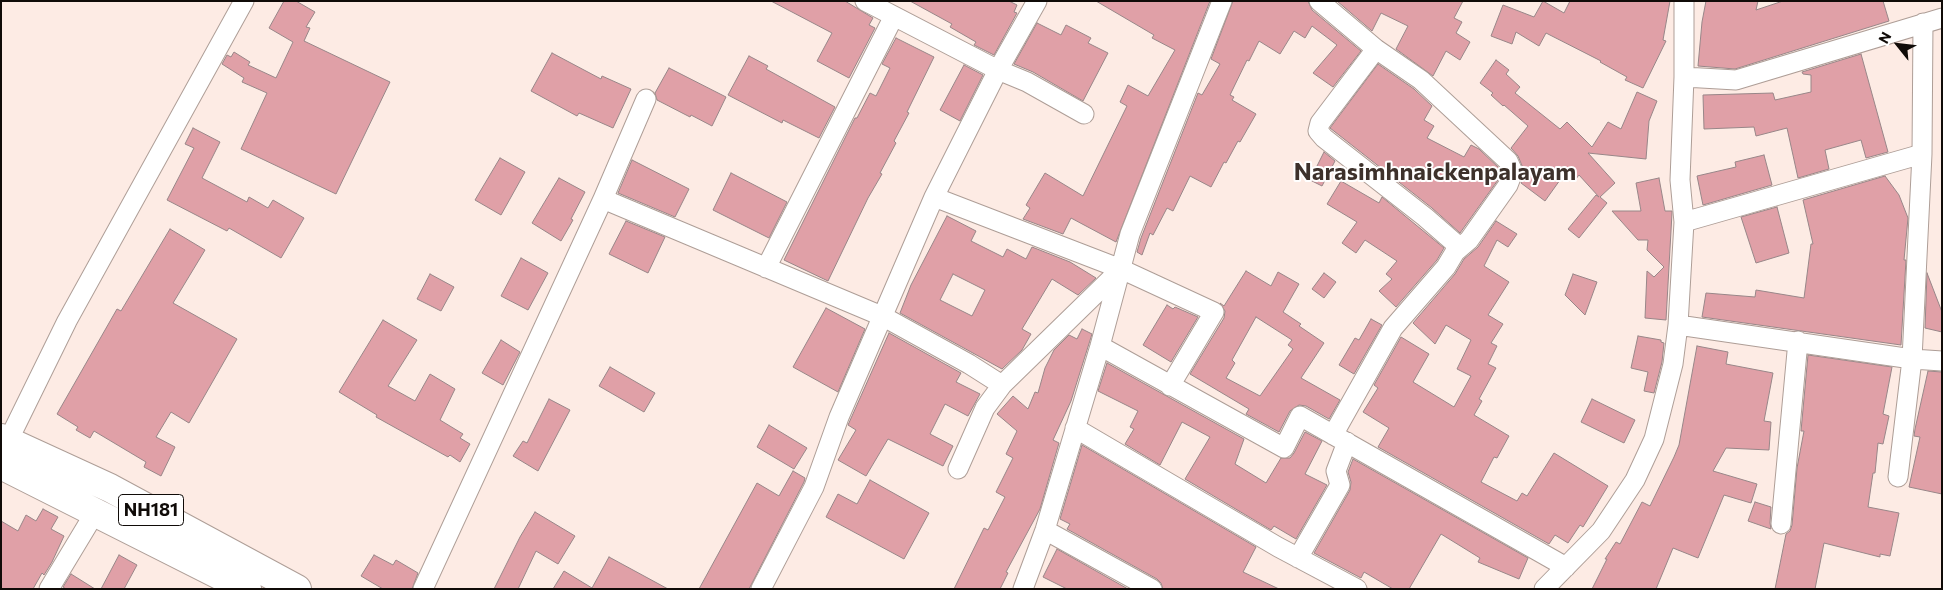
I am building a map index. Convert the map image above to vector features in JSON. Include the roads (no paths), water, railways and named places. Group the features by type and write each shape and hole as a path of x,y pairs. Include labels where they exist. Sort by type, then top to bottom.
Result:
{"highway":[{"name":"NH181","path":"3,448 96,511 247,589"},
{"name":"NH181","path":"3,448 110,488 297,589"}],"street":[{"path":"3,448 67,321 244,1"},
{"path":"865,1 998,70 1027,82 1084,114"},
{"path":"761,589 814,487 840,417 934,197 998,70 1037,1"},
{"path":"1023,589 1045,530 1100,346 1130,234 1222,1"},
{"path":"1298,558 1340,485 1336,471 1340,439 1394,328 1446,267 1455,252 1469,240 1508,185 1513,172 1508,162 1421,80 1376,50 1319,1"},
{"path":"1544,589 1600,532 1635,480 1654,439 1673,364 1678,325 1684,222 1680,180 1684,77 1684,1"},
{"path":"766,268 894,16"},
{"path":"1684,77 1736,80 1942,18"},
{"path":"1898,477 1912,359 1922,154 1923,23"},
{"path":"1376,50 1320,123 1318,132 1456,244 1455,252"},
{"path":"423,589 603,199 646,99"},
{"path":"1684,222 1922,154"},
{"path":"934,197 1121,269 1214,312 1170,386"},
{"path":"603,199 884,317 970,364 1002,385"},
{"path":"958,469 985,408 1002,385 1121,269"},
{"path":"1678,325 1912,359 1942,361"},
{"path":"1781,524 1798,341"},
{"path":"1100,346 1284,448 1300,416 1566,567"},
{"path":"1075,428 1298,558 1357,589"},
{"path":"49,589 96,511"},
{"path":"1045,530 1152,589"}],"district":[{"name":"Narasimhnaickenpalayam","path":"1435,172"}]}
